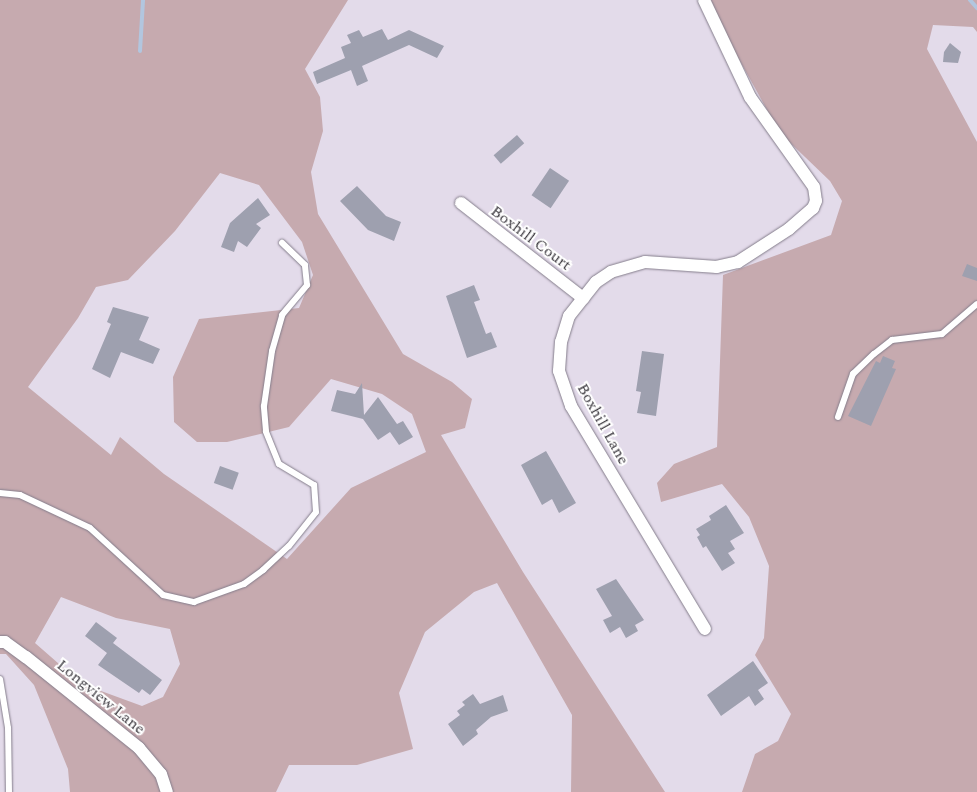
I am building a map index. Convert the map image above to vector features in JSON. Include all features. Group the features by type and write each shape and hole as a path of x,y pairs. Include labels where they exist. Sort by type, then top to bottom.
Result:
{"street":[{"name":"Boxhill Lane","path":"704,0 746,90 814,187 816,200 813,208 789,229 738,262 716,267 645,262 629,265 596,282 569,316 561,342 559,371 564,392 705,629"},
{"name":"Boxhill Court","path":"461,203 583,298"},
{"name":"Longview Lane","path":"0,642 26,657 139,748 161,774 167,792"}],"lane":[{"path":"0,493 20,495 90,528 163,595 194,602 244,584 263,570 289,546 316,512 314,485 279,464 266,430 264,406 282,315 307,285 305,265 282,243"},
{"path":"838,417 853,374 874,354 892,340 942,334 977,304"},
{"path":"0,679 8,728 9,792"}],"shaded area":[{"path":"0,0 348,0 305,69 320,97 323,131 311,172 318,214 403,354 452,382 472,399 465,428 441,435 523,572 665,792 571,792 572,715 497,583 474,592 425,632 399,693 413,749 357,765 289,765 276,792 70,792 68,769 34,685 6,654 0,654","holes":["220,173 259,185 302,242 313,275 299,308 199,319 173,377 174,422 197,442 227,442 289,427 331,379 382,394 412,414 426,452 351,488 287,559 164,474 120,437 111,455 28,387 78,318 96,287 128,280 175,231","61,597 116,618 170,629 180,664 163,697 142,706 82,684 35,643"]},
{"path":"711,0 977,0 977,32 973,27 933,25 927,49 977,142 977,792 742,792 755,754 778,741 791,714 755,655 764,638 769,566 749,517 722,484 661,502 657,483 674,464 717,447 723,275 831,235 842,201 830,181 780,133 721,27"}],"building":[{"path":"382,29 388,40 409,30 444,46 437,58 409,45 362,66 368,81 357,86 351,70 317,84 313,72 345,58 341,47 351,43 347,35 359,30 363,37"},
{"path":"950,43 961,52 958,63 943,62 944,52"},
{"path":"517,135 524,143 501,164 494,155"},
{"path":"550,168 569,181 551,208 532,195"},
{"path":"357,186 386,216 401,222 394,241 368,230 340,201"},
{"path":"258,198 270,215 256,224 261,228 247,247 238,241 234,252 221,247 230,223"},
{"path":"967,264 977,268 977,281 962,276"},
{"path":"474,285 480,300 474,302 486,334 491,332 497,347 467,358 446,296"},
{"path":"113,307 149,317 139,340 160,349 153,364 121,352 110,378 92,369 111,324 107,322"},
{"path":"642,351 664,354 656,416 637,413 641,392 636,391"},
{"path":"883,356 895,361 892,368 896,369 871,426 848,416 876,361 880,363"},
{"path":"362,383 364,415 378,397 397,424 403,421 413,437 399,445 390,432 378,440 363,419 331,411 337,390 355,394"},
{"path":"546,451 576,503 559,513 552,499 542,505 521,465"},
{"path":"220,466 239,473 233,490 214,483"},
{"path":"726,505 744,533 730,541 735,549 728,553 735,563 722,571 706,546 703,548 697,537 700,535 696,529 711,520 709,516"},
{"path":"616,579 644,620 635,625 638,631 626,638 620,627 610,633 603,620 612,616 596,589"},
{"path":"96,622 117,638 113,643 162,680 150,695 142,689 139,693 98,665 107,653 85,636"},
{"path":"753,661 768,683 758,690 764,699 755,706 749,696 721,716 707,695"},
{"path":"473,694 480,704 503,695 508,711 491,717 476,730 478,734 463,746 448,724 460,715 457,711 465,705 462,702"}],"waterway":[{"path":"140,51 143,0"},
{"path":"970,0 977,8"}]}
